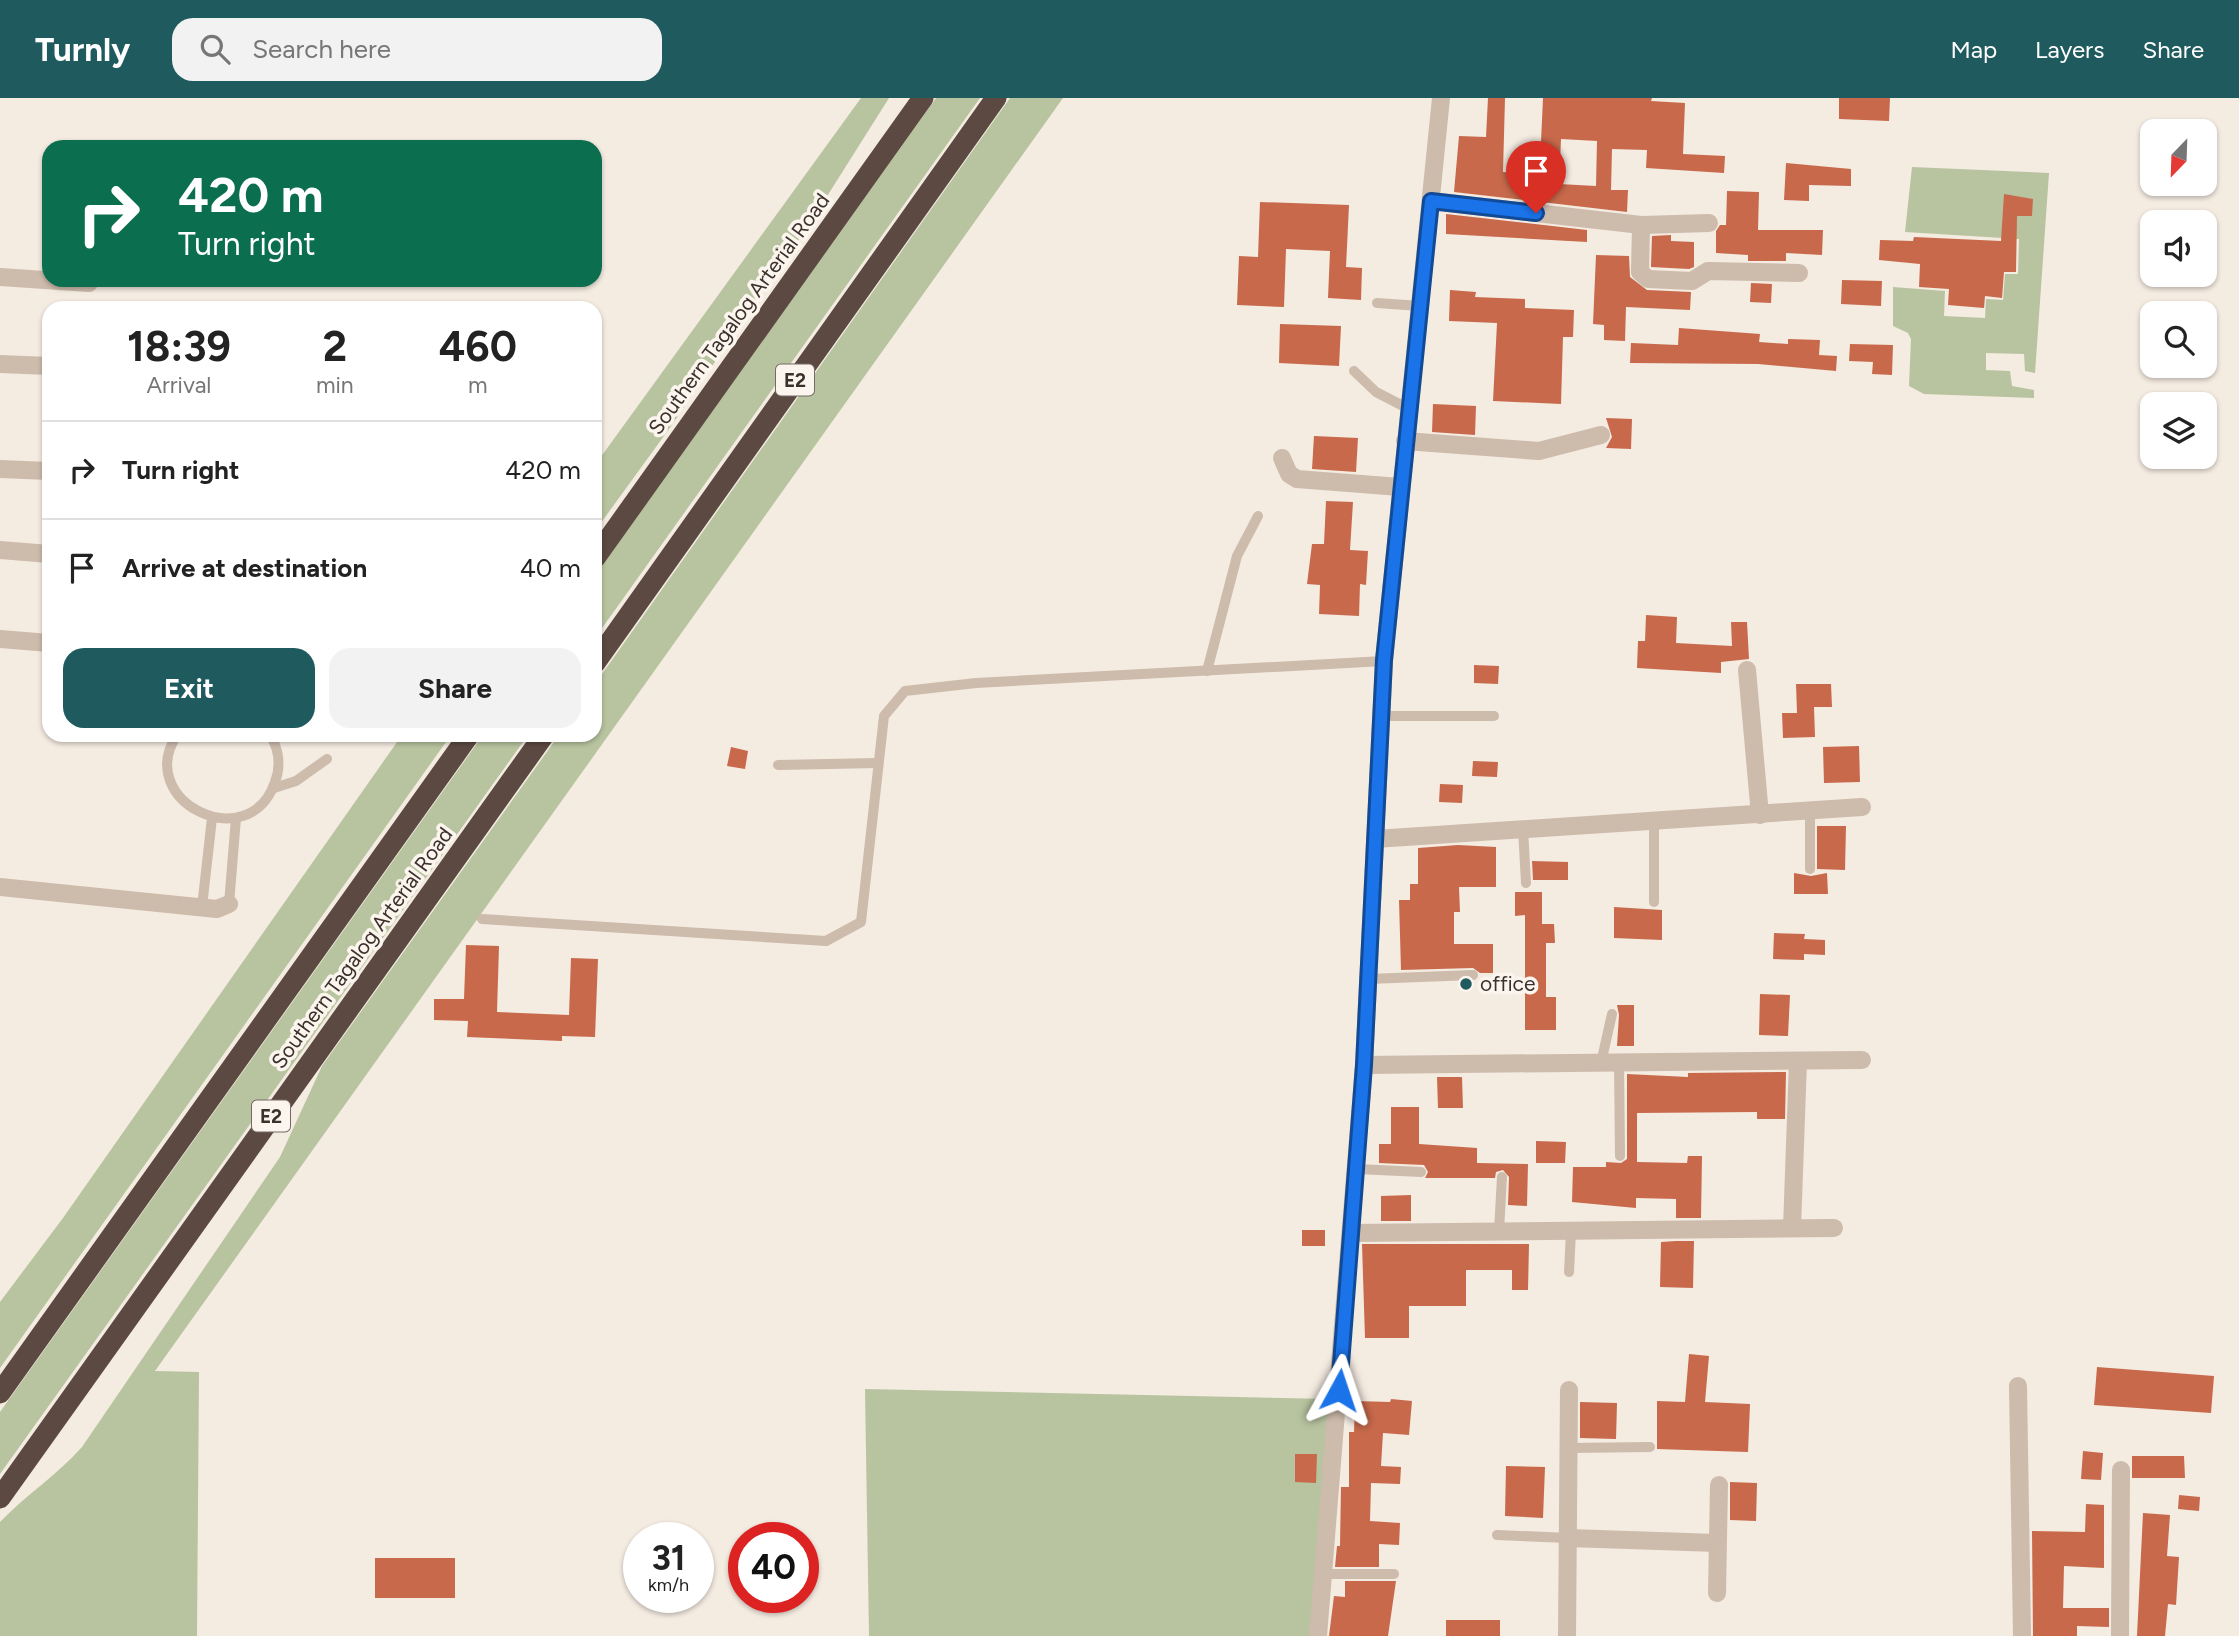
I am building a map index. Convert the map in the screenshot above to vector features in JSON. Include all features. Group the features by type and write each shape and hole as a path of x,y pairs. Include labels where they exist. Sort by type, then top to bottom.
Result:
{"highway":[{"path":"810,257 909,98"},
{"name":"Southern Tagalog Arterial Road","path":"602,548 923,98"},
{"name":"E2","path":"602,653 996,98"},
{"name":"Southern Tagalog Arterial Road","path":"0,1393 464,742"},
{"name":"Southern Tagalog Arterial Road","path":"0,1498 248,1146 414,922 539,742"}],"street":[{"path":"1318,1636 1357,1169 1384,660 1441,98"},
{"path":"1431,201 1642,225 1709,223"},
{"path":"1642,225 1640,272 1645,278 1693,281 1709,271 1800,273"},
{"path":"0,277 42,280"},
{"path":"0,364 42,366"},
{"path":"1405,441 1539,451 1601,435"},
{"path":"1282,458 1289,474 1297,479 1400,487"},
{"path":"0,469 42,471"},
{"path":"0,550 42,553"},
{"path":"0,639 42,642"},
{"path":"1748,670 1760,815"},
{"path":"1375,839 1862,807"},
{"path":"0,887 223,909 229,904"},
{"path":"1364,1065 1863,1060"},
{"path":"1792,1228 1798,1061"},
{"path":"1352,1233 1834,1228"},
{"path":"2018,1386 2022,1636"},
{"path":"1567,1636 1569,1390"},
{"path":"2120,1636 2121,1470"},
{"path":"1717,1593 1719,1485"},
{"path":"1569,1538 1717,1543"}],"lane":[{"path":"1377,303 1420,306"},
{"path":"1354,371 1376,392 1409,410"},
{"path":"1207,671 1237,556 1258,516"},
{"path":"482,919 826,941 861,922 884,716 905,691 976,682 1384,660"},
{"path":"1381,716 1494,716"},
{"path":"175,742 168,764 174,788 189,807 212,818 236,818 258,807 274,788 279,764 272,742"},
{"path":"274,788 296,781 327,759"},
{"path":"778,765 878,763"},
{"path":"1810,811 1811,869"},
{"path":"202,907 212,818"},
{"path":"229,904 236,818"},
{"path":"1654,821 1654,902"},
{"path":"1523,830 1526,883"},
{"path":"1368,979 1473,975"},
{"path":"1612,1014 1610,1063 1620,1156"},
{"path":"1357,1169 1421,1172"},
{"path":"1499,1231 1502,1177"},
{"path":"1569,1272 1571,1231"},
{"path":"1568,1448 1650,1447"},
{"path":"1497,1535 1569,1538"},
{"path":"1323,1574 1394,1574"}],"green space":[{"path":"861,98 889,98 812,220 669,429 602,521 602,455"},
{"path":"936,98 980,98 602,628 602,565"},
{"path":"1010,98 1063,98 155,1371 199,1372 197,1636 0,1636 0,1522 82,1447 280,1157 322,1066 554,742 602,742 602,674"},
{"path":"1912,167 2049,173 2035,373 2025,371 2024,354 1986,353 1986,370 2010,371 2012,386 2034,390 2034,398 1924,394 1909,386 1911,339 1908,333 1893,326 1893,287 1945,291 1944,316 1985,318 1986,299 2003,300 2005,274 2018,274 2019,239 1905,232"},
{"path":"397,742 446,742 0,1368 0,1302 63,1218"},
{"path":"478,742 523,742 0,1474 0,1412"},
{"path":"865,1389 1328,1399 1314,1636 869,1636"}],"building":[{"path":"1488,98 1505,98 1503,172 1534,174 1538,141 1541,142 1543,98 1652,98 1651,101 1685,103 1683,154 1725,156 1724,173 1646,168 1647,150 1612,149 1611,190 1628,190 1627,212 1454,192 1459,136 1486,137","holes":["1561,139 1597,141 1596,186 1559,184"]},
{"path":"1839,98 1890,98 1889,121 1839,119"},
{"path":"1786,163 1851,169 1851,186 1809,185 1809,201 1784,200"},
{"path":"1727,191 1759,192 1758,230 1823,230 1822,255 1786,253 1786,261 1748,261 1748,255 1716,253 1716,231 1720,225 1726,225"},
{"path":"2004,194 2033,199 2032,216 2017,216 2016,272 2004,272 2002,298 1985,296 1984,308 1948,305 1949,289 1919,287 1920,264 1879,260 1880,240 1913,241 1914,237 2001,241"},
{"path":"1260,202 1349,205 1346,267 1362,268 1361,300 1328,298 1330,251 1286,249 1284,307 1237,305 1239,256 1258,257"},
{"path":"1446,214 1587,230 1587,242 1446,234"},
{"path":"1671,235 1671,241 1694,242 1694,267 1651,267 1652,236"},
{"path":"1596,255 1629,256 1630,277 1647,290 1691,292 1690,310 1626,307 1625,341 1604,340 1604,325 1593,324"},
{"path":"1842,280 1882,281 1881,306 1841,304"},
{"path":"1751,283 1772,284 1771,303 1750,302"},
{"path":"1450,290 1476,292 1475,297 1525,299 1525,308 1574,310 1573,337 1563,337 1561,404 1493,401 1497,323 1449,321"},
{"path":"1280,324 1341,326 1339,366 1279,363"},
{"path":"1679,328 1760,334 1759,342 1788,344 1788,339 1820,340 1819,355 1837,356 1836,371 1758,364 1630,363 1631,343 1678,345"},
{"path":"1850,344 1893,345 1892,375 1872,374 1873,362 1849,361"},
{"path":"1433,404 1476,406 1475,435 1432,432"},
{"path":"1606,418 1632,419 1631,449 1606,448 1612,437"},
{"path":"1314,436 1358,438 1356,472 1312,469"},
{"path":"1326,501 1353,502 1350,550 1368,551 1366,585 1360,584 1359,616 1319,614 1320,585 1307,584 1312,544 1324,544"},
{"path":"1646,615 1677,617 1676,643 1732,646 1731,622 1747,622 1749,659 1721,662 1721,673 1637,668 1638,641 1645,641"},
{"path":"1474,665 1499,666 1498,684 1474,683"},
{"path":"1796,684 1831,684 1832,707 1814,707 1815,737 1783,738 1782,713 1797,713"},
{"path":"1859,746 1860,782 1824,783 1823,747"},
{"path":"731,747 748,751 745,769 727,766"},
{"path":"1473,761 1498,762 1497,777 1472,776"},
{"path":"1440,784 1463,785 1462,803 1439,802"},
{"path":"1817,826 1846,826 1845,870 1817,869"},
{"path":"1458,845 1496,847 1496,887 1459,887 1460,912 1454,912 1454,944 1493,944 1493,973 1480,973 1473,968 1401,970 1399,900 1410,900 1410,884 1418,884 1418,848"},
{"path":"1532,861 1568,862 1568,880 1533,880"},
{"path":"1794,873 1811,876 1827,873 1828,894 1794,894"},
{"path":"1515,892 1542,892 1542,924 1554,924 1555,943 1546,943 1546,997 1556,997 1556,1030 1525,1030 1525,915 1515,916"},
{"path":"1614,907 1662,910 1662,940 1614,938"},
{"path":"1774,933 1805,934 1804,939 1825,940 1825,955 1804,954 1804,960 1773,959"},
{"path":"466,945 499,946 497,1012 569,1015 571,958 598,959 595,1037 562,1036 562,1041 467,1037 468,1021 434,1020 434,999 464,999"},
{"path":"1760,994 1790,995 1788,1036 1759,1035"},
{"path":"1617,1005 1634,1005 1634,1046 1617,1046"},
{"path":"1786,1072 1785,1119 1757,1119 1757,1112 1637,1113 1637,1162 1687,1163 1688,1156 1702,1156 1701,1218 1676,1218 1676,1199 1636,1198 1636,1208 1572,1202 1573,1167 1606,1167 1606,1162 1621,1163 1627,1159 1627,1074 1688,1077 1688,1073"},
{"path":"1437,1077 1462,1077 1463,1108 1438,1108"},
{"path":"1391,1107 1419,1107 1419,1144 1477,1148 1477,1163 1528,1164 1527,1206 1508,1205 1509,1177 1503,1170 1496,1172 1495,1178 1425,1178 1428,1172 1424,1165 1379,1163 1379,1144 1391,1144"},
{"path":"1536,1141 1566,1142 1565,1163 1536,1163"},
{"path":"1411,1195 1411,1221 1381,1221 1381,1196"},
{"path":"1302,1230 1325,1230 1325,1246 1302,1246"},
{"path":"1694,1241 1693,1288 1660,1287 1661,1242"},
{"path":"1362,1244 1529,1244 1528,1290 1512,1290 1512,1270 1466,1270 1466,1306 1409,1306 1409,1338 1365,1338"},
{"path":"1689,1354 1709,1356 1705,1402 1750,1404 1748,1452 1657,1449 1657,1401 1685,1402"},
{"path":"2097,1367 2214,1376 2211,1413 2094,1405"},
{"path":"1391,1399 1412,1401 1409,1435 1383,1433 1381,1466 1401,1467 1400,1484 1371,1483 1370,1521 1400,1523 1399,1545 1379,1544 1379,1567 1335,1567 1337,1546 1340,1546 1341,1487 1349,1487 1349,1432 1354,1432 1355,1401 1390,1402"},
{"path":"1580,1402 1617,1403 1616,1439 1580,1438"},
{"path":"2083,1451 2103,1453 2101,1480 2081,1479"},
{"path":"1295,1454 1317,1454 1316,1483 1295,1482"},
{"path":"2132,1456 2184,1456 2185,1478 2132,1478"},
{"path":"1506,1466 1545,1467 1543,1518 1505,1516"},
{"path":"1730,1482 1757,1483 1756,1521 1730,1520"},
{"path":"2179,1495 2200,1497 2199,1511 2178,1509"},
{"path":"2086,1504 2104,1505 2104,1568 2064,1566 2063,1608 2109,1608 2109,1627 2077,1626 2077,1636 2033,1636 2032,1531 2085,1532"},
{"path":"2143,1513 2170,1515 2167,1556 2179,1557 2176,1605 2168,1604 2165,1636 2137,1636"},
{"path":"375,1558 455,1558 455,1598 375,1598"},
{"path":"1345,1581 1396,1581 1388,1636 1329,1636 1334,1596 1345,1597"},
{"path":"1446,1620 1500,1620 1500,1636 1446,1636"}],"place":[{"name":"office","path":"1466,984"}],"route":[{"path":"1339,1390 1364,1065 1384,660 1431,201 1536,213"}]}
